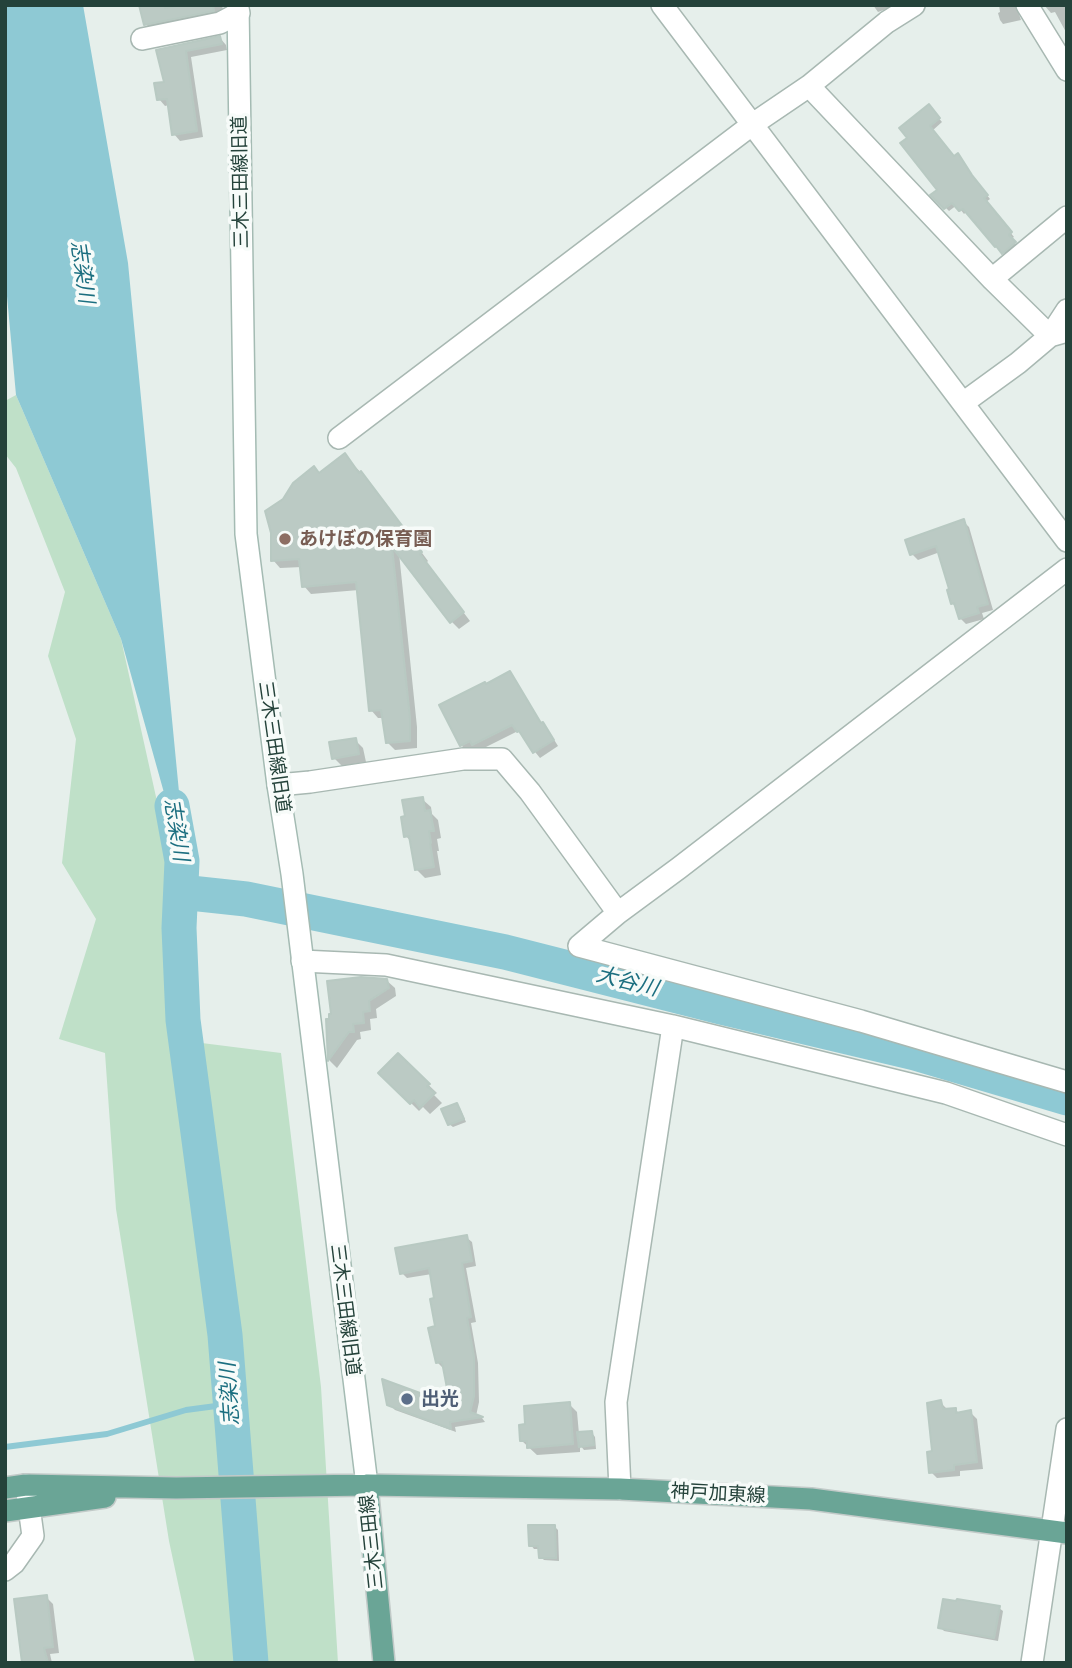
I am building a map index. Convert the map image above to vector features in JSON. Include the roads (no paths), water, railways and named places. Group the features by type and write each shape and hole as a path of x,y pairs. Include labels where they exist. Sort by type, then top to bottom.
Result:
{"main road":[{"name":"三木三田線","path":"16,1487 367,1485 384,1663"},
{"name":"神戸加東線","path":"367,1485 620,1489 811,1499 1059,1532"},
{"name":"三木三田線","path":"5,1511 176,1488"}],"street":[{"path":"662,5 1067,541"},
{"path":"339,438 753,124 808,86 887,22 914,5"},
{"path":"1027,5 1067,71"},
{"path":"142,39 220,23 239,9"},
{"name":"三木三田線旧道","path":"239,9 246,534 292,874 367,1485"},
{"path":"808,86 992,279 1058,333"},
{"path":"992,279 1067,217"},
{"path":"963,403 1058,333 1067,310"},
{"path":"1067,569 618,913 579,946 860,1021 1067,1082"},
{"path":"278,785 463,759 502,759 530,792 618,913"},
{"path":"302,961 386,965 673,1026 946,1093 1067,1135"},
{"path":"620,1489 616,1402 673,1026"},
{"path":"1032,1663 1059,1532 1067,1429"},
{"path":"5,1570 14,1563 33,1536 30,1507 16,1487"}],"water":[{"path":"5,5 83,5 128,263 187,875 121,639 16,395 5,274"}],"waterway":[{"name":"志染川","path":"172,806 182,861 179,928 183,1020 225,1335 251,1663"},
{"name":"大谷川","path":"181,892 246,899 505,952 915,1053 1067,1098"},
{"path":"5,1447 107,1434 186,1410 231,1404"}],"place":[{"name":"あけぼの保育園","path":"285,539"},
{"name":"出光","path":"407,1399"}]}
